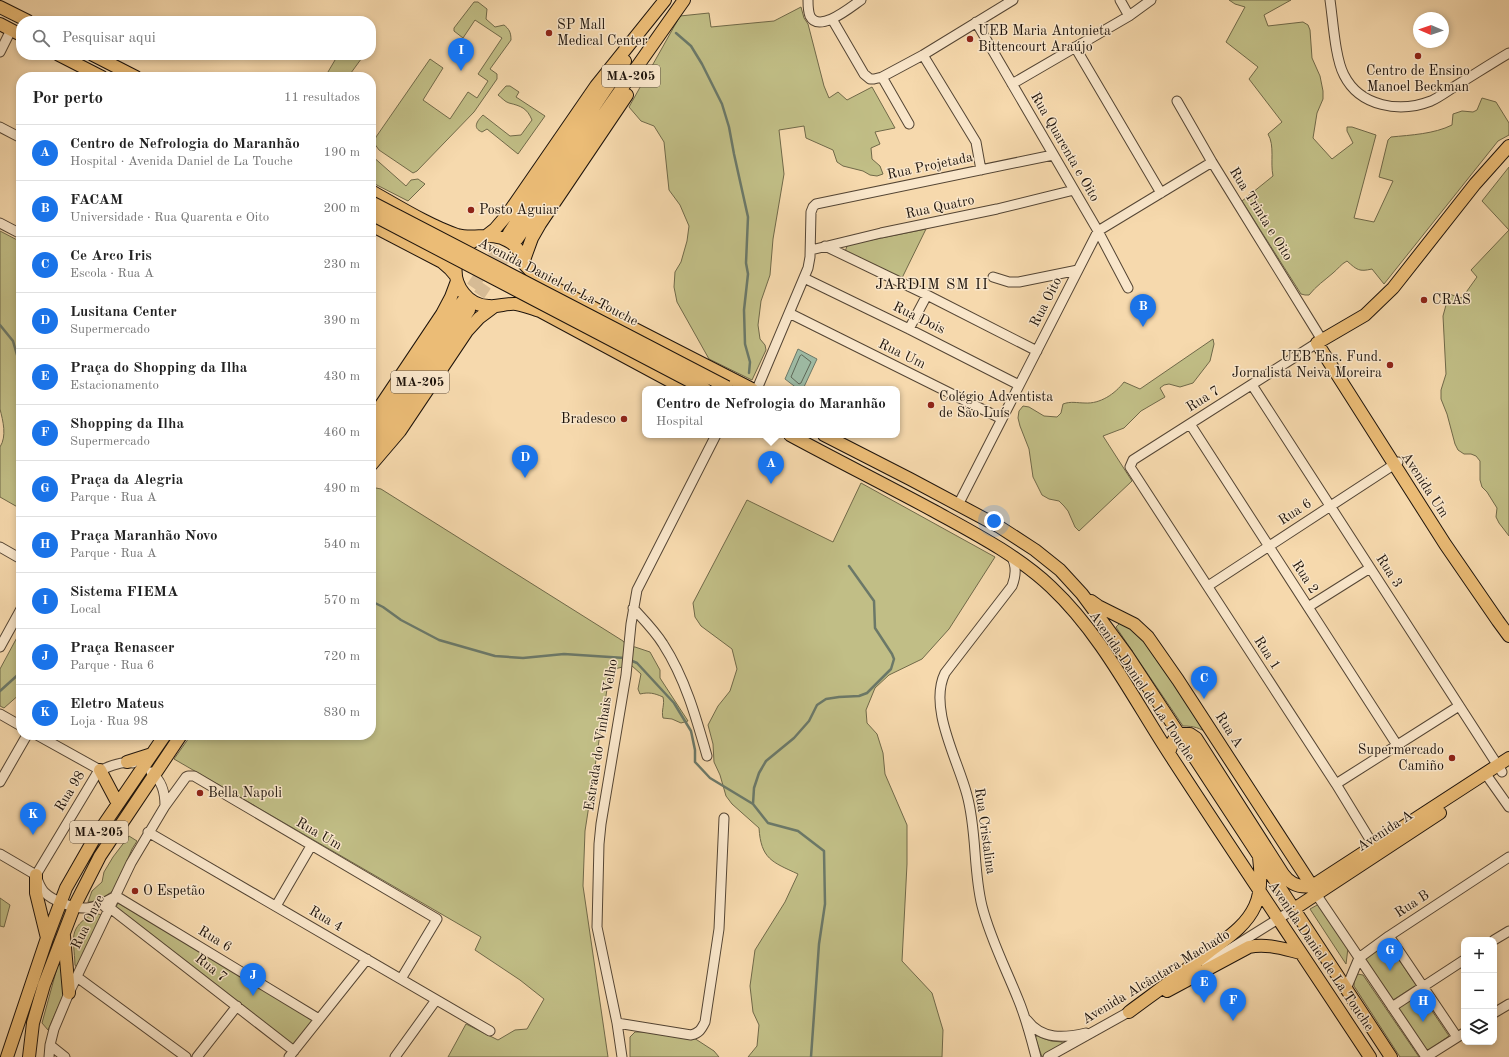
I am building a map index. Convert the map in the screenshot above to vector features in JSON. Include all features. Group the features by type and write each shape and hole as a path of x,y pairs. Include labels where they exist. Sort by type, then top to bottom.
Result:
{"main road":[{"name":"MA-205","path":"666,0 513,236 596,125 666,28 684,0"},
{"path":"376,413 442,314 451,297 456,278 456,266 462,252 472,241 495,229 511,211 596,86 666,0"},
{"path":"0,7 18,16"},
{"path":"0,24 16,33"},
{"path":"376,459 400,431 467,331 479,318 499,305 512,299 518,293 526,275 525,263 532,238 624,99 666,28"},
{"path":"69,60 92,72"},
{"path":"103,60 126,72"},
{"path":"1321,344 1365,315 1394,288 1475,184 1509,146"},
{"path":"1321,344 1366,322 1379,311 1398,291 1509,154"},
{"path":"376,194 444,229 459,235 502,238 509,241 515,246 534,276 746,386"},
{"name":"Avenida Daniel de La Touche","path":"376,205 725,386"},
{"name":"Avenida Daniel de La Touche","path":"376,217 699,386"},
{"path":"376,227 442,262 450,269 460,288 471,300 478,304 517,304 540,311 679,386"},
{"name":"MA-205","path":"376,429 466,306 376,446"},
{"name":"Avenida Um","path":"1321,344 1454,557 1509,636"},
{"path":"793,438 807,444"},
{"name":"Avenida Daniel de La Touche","path":"796,438 975,533 1011,556 1050,586 1078,617 1127,686 1259,891 1370,1057"},
{"name":"Avenida Daniel de La Touche","path":"830,438 998,526 1036,550 1060,570 1082,594 1127,655 1180,734 1391,1057"},
{"path":"835,438 860,453"},
{"name":"Avenida Um","path":"1396,463 1509,628"},
{"name":"Rua A","path":"1082,594 1098,606 1134,624 1148,637 1178,680 1314,890"},
{"path":"1169,753 1172,741 1180,734 1190,734 1196,738 1283,874 1294,884 1314,890"},
{"name":"MA-205","path":"7,1057 60,901 78,865 162,740"},
{"name":"MA-205","path":"29,1057 33,1023 44,985 74,907 100,856 178,740"},
{"path":"127,762 152,754"},
{"name":"Avenida A","path":"1294,909 1314,890 1503,768 1509,758"},
{"path":"100,770 118,804"},
{"path":"1129,1012 1193,965 1237,929 1245,920 1254,908 1259,891 1259,855"},
{"path":"1283,874 1294,909"},
{"path":"36,875 36,893 47,938"},
{"path":"63,933 69,993"},
{"path":"1129,1012 1249,947 1271,946 1301,953"},
{"path":"35,1057 37,1030 44,985"}],"street":[{"path":"808,0 811,17 818,21 828,21 862,0"},
{"path":"828,21 864,74 870,79 878,78 923,54 1013,0"},
{"path":"1120,0 1129,16"},
{"path":"1012,84 1129,16 1151,0"},
{"path":"1330,0 1338,56 1344,74 1353,88 1361,96 1384,106 1409,106 1433,100 1509,53"},
{"name":"Rua Quarenta e Oito","path":"976,22 1098,231 1128,288"},
{"path":"0,52 16,33"},
{"path":"1075,47 1161,193"},
{"path":"923,54 976,142 981,170"},
{"path":"878,78 910,124"},
{"name":"Rua Trinta e Oito","path":"1177,101 1321,344"},
{"path":"0,127 16,135"},
{"name":"Rua Projetada","path":"811,250 810,212 813,207 821,203 1053,155"},
{"path":"1098,231 1212,162"},
{"name":"Rua Quatro","path":"811,250 997,209 1074,190"},
{"path":"0,223 16,231"},
{"name":"Rua Oito","path":"958,505 1098,231"},
{"path":"825,246 927,295 1037,351"},
{"path":"758,386 808,268 811,250"},
{"path":"993,278 1008,282 1019,282 1078,270"},
{"name":"Rua Dois","path":"804,278 1020,385"},
{"path":"909,329 927,295"},
{"name":"Rua Um","path":"789,313 1002,419"},
{"name":"Rua 7","path":"1130,468 1130,464 1133,460 1252,385 1321,344"},
{"name":"Rua 3","path":"1252,385 1459,706 1503,768"},
{"name":"Rua 2","path":"1190,424 1397,745"},
{"name":"Estrada do Vinhais Velho","path":"622,1057 617,1023 598,933 597,902 600,829 626,674 633,608 641,582 714,438"},
{"name":"Rua 6","path":"1208,586 1396,463"},
{"name":"Rua 1","path":"1130,468 1208,586 1377,850"},
{"path":"0,547 16,556"},
{"name":"Rua Cristalina","path":"1011,556 1015,567 1012,586 945,673 940,689 940,701 944,726 968,798 980,896 985,916 1024,1016 1036,1057"},
{"path":"1308,607 1370,568"},
{"path":"633,608 662,642 675,664 696,715 707,756"},
{"path":"0,647 3,633 16,616"},
{"path":"1336,784 1459,706"},
{"path":"0,714 16,723"},
{"path":"0,782 24,740"},
{"path":"46,740 100,770"},
{"path":"127,762 143,767 154,775 164,790 165,806"},
{"name":"Rua 98","path":"36,875 92,780 100,770 127,762"},
{"name":"Rua Um","path":"186,777 194,776 437,919 401,979"},
{"name":"Rua Onze","path":"49,1057 50,1045 69,993 131,863 148,832 186,777"},
{"path":"1488,777 1509,808"},
{"path":"617,1023 684,1035 697,1034 701,1030 705,1022 719,929 724,818"},
{"name":"Rua 4","path":"148,832 490,1031"},
{"path":"276,906 311,846"},
{"path":"0,854 36,875 39,884 47,894 74,907 88,908 116,896"},
{"name":"Rua B","path":"1359,958 1389,936 1509,857"},
{"name":"Rua A","path":"1314,890 1426,1057"},
{"name":"Rua 6","path":"116,896 319,1019"},
{"path":"98,905 110,908"},
{"name":"Rua 7","path":"110,908 237,1006 292,1054"},
{"name":"Avenida A","path":"1278,920 1294,909"},
{"name":"Avenida Alcântara Machado","path":"1048,1057 1129,1012 1278,920"},
{"path":"1497,938 1509,931"},
{"path":"1389,936 1423,986 1460,1035 1426,1057"},
{"path":"1346,989 1359,958"},
{"path":"292,1054 367,959"},
{"path":"1392,1007 1461,962"},
{"path":"77,977 186,1057"},
{"path":"395,1057 436,1000"},
{"path":"1497,1011 1509,1004"},
{"path":"197,1057 237,1006"},
{"path":"1024,1016 1037,1030 1051,1036 1067,1036 1099,1028"},
{"path":"50,1045 65,1057"}],"shaded area":[{"path":"1229,0 1291,0 1264,15 1268,26 1303,22 1308,25 1310,30 1312,58 1320,76 1323,91 1323,99 1317,113 1313,138 1332,159 1353,143 1347,131 1347,127 1352,127 1376,135 1354,218 1374,222 1393,181 1379,177 1388,140 1391,137 1422,134 1452,125 1453,114 1462,111 1473,112 1477,110 1482,98 1496,102 1509,123 1509,135 1498,141 1384,284 1372,269 1358,270 1347,261 1309,295 1301,294 1242,201 1273,176 1272,149 1268,134 1282,122 1249,79 1258,67 1226,42 1245,7 1235,4"},
{"path":"474,2 478,2 487,9 486,19 495,27 504,25 510,33 511,40 490,69 497,74 497,79 474,112 417,171 413,173 379,150 376,146 376,137 430,59 443,68 423,100 450,119 468,92 477,98 488,81 478,74 502,38 475,20 463,38 454,31 454,28"},
{"path":"801,7 804,18 808,24 824,86 829,98 838,92 847,100 872,87 895,128 875,132 880,144 871,148 872,159 880,166 883,174 877,176 843,166 837,162 833,150 806,138 804,126 779,130 784,174 773,239 770,275 761,301 758,325 760,339 765,345 766,350 752,380 709,359 677,302 674,287 675,272 681,262 687,241 689,226 680,205 669,190 664,142 654,126 641,121 629,107 680,16 709,13 711,27 774,21"},
{"path":"335,60 360,60 352,72 328,72"},
{"path":"506,86 510,86 519,92 516,97 545,116 518,154 487,129 482,132 476,126 477,122 483,115 510,136 521,135 532,120 523,108 505,101 498,95"},
{"path":"376,159 406,186 411,180 418,179 425,184 408,201 376,185"},
{"path":"1509,167 1509,230 1482,201"},
{"path":"926,229 902,278 845,252 847,246 851,244"},
{"path":"1509,230 1509,536 1496,517 1497,508 1482,487 1480,480 1480,461 1476,456 1464,454 1458,450 1455,444 1447,414 1441,399 1441,390 1446,374 1443,316 1449,294 1462,298 1477,277 1471,270"},
{"path":"0,231 16,239 16,506 0,497 0,447 4,433 0,409"},
{"path":"1213,339 1214,344 1210,361 1193,383 1180,387 1169,384 1164,385 1160,388 1165,397 1141,411 1124,428 1103,436 1132,481 1079,531 1075,527 1068,511 1059,501 1049,499 1042,495 1033,477 1029,449 1018,418 1019,411 1023,406 1029,407 1044,416 1057,417 1061,413 1063,404 1071,402 1091,403 1102,400 1112,394 1124,382 1140,389"},
{"path":"861,483 995,557 949,629 922,659 889,675 875,688 866,710 867,723 877,734 883,753 885,774 907,825 907,864 902,961 932,993 943,1030 942,1057 748,1057 757,1046 759,1025 753,1012 750,986 755,950 785,902 798,874 781,866 765,853 762,847 759,828 732,804 726,796 720,775 714,762 713,744 708,725 718,706 730,691 737,669 732,649 701,626 695,617 693,603 747,500 833,542"},
{"path":"376,488 381,489 623,641 627,646 650,652 660,670 660,678 688,721 681,723 672,719 663,718 663,697 652,693 640,694 638,689 641,674 631,665 610,670 585,831 583,886 608,1057 448,1057 466,1024 498,1040 515,1030 527,1029 544,999 520,980 475,950 481,937 174,759 187,740 376,740"},
{"path":"1120,623 1133,626 1209,734 1197,728 1183,726 1116,627"},
{"path":"16,639 16,697 4,708 0,706 0,669"},
{"path":"129,836 137,841 132,849 116,887 103,898 88,902 92,891 102,882 104,872 113,857"},
{"path":"0,898 10,905 4,927 0,926"},
{"path":"118,903 315,1019 295,1047 116,907"},
{"path":"1319,904 1348,948 1346,964 1310,909"},
{"path":"94,913 102,915 77,968 75,965 74,934 80,924"},
{"path":"1387,942 1416,985 1393,1000 1364,957"},
{"path":"60,957 64,994 48,1030 42,1023"},
{"path":"1357,974 1363,975 1419,1057 1400,1057 1354,986 1354,980"},
{"path":"1420,993 1449,1036 1426,1052 1397,1009"},
{"path":"635,1032 645,1032 682,1038 694,1038 714,1051 719,1057 630,1057 630,1037"},
{"path":"1037,1036 1051,1041 1062,1042 1063,1044 1042,1057 1035,1037"}],"water":[{"path":"798,349 817,359 804,386 794,386 785,379"}],"waterway":[{"path":"676,33 691,46 702,64 722,104 729,127 748,217 746,263 748,274 744,310 745,344 750,362 749,373"},
{"path":"0,325 13,341 16,352"},
{"path":"753,804 754,788 759,773 766,761 794,738 809,721 817,705 826,699 859,696 867,693 891,669 894,659 875,628 874,601 849,566"},
{"path":"376,604 401,620 439,640 495,656 523,658 564,654 625,658"},
{"path":"630,660 637,663 674,703 691,731 695,750 695,762 710,778 753,804 768,823 798,831 824,851 825,904 819,944 811,1057"},
{"path":"0,691 16,677"}],"tunnel":[{"path":"462,302 509,233"},
{"path":"469,310 517,239"}],"place":[{"name":"SP Mall Medical Center","path":"549,33"},
{"name":"UEB Maria Antonieta Bittencourt Araújo","path":"970,39"},
{"name":"Centro de Ensino Manoel Beckman","path":"1418,56"},
{"name":"Sistema FIEMA","path":"461,71"},
{"name":"Posto Aguiar","path":"471,210"},
{"name":"CRAS","path":"1424,300"},
{"name":"FACAM","path":"1143,327"},
{"name":"UEB Ens. Fund. Jornalista Neiva Moreira","path":"1390,365"},
{"name":"Colégio Adventista de São Luís","path":"931,405"},
{"name":"Bradesco","path":"624,419"},
{"name":"Lusitana Center","path":"525,478"},
{"name":"Centro de Nefrologia do Maranhão","path":"771,484"},
{"name":"Ce Arco Iris","path":"1204,699"},
{"name":"Supermercado Camiño","path":"1452,758"},
{"name":"Bella Napoli","path":"200,793"},
{"name":"Eletro Mateus","path":"33,835"},
{"name":"O Espetão","path":"135,891"},
{"name":"Praça da Alegria","path":"1390,971"},
{"name":"Praça Renascer","path":"253,996"},
{"name":"Praça do Shopping da Ilha","path":"1204,1003"},
{"name":"Shopping da Ilha","path":"1233,1021"},
{"name":"Praça Maranhão Novo","path":"1423,1022"}],"district":[{"name":"JARDIM SM II","path":"932,285"}]}
